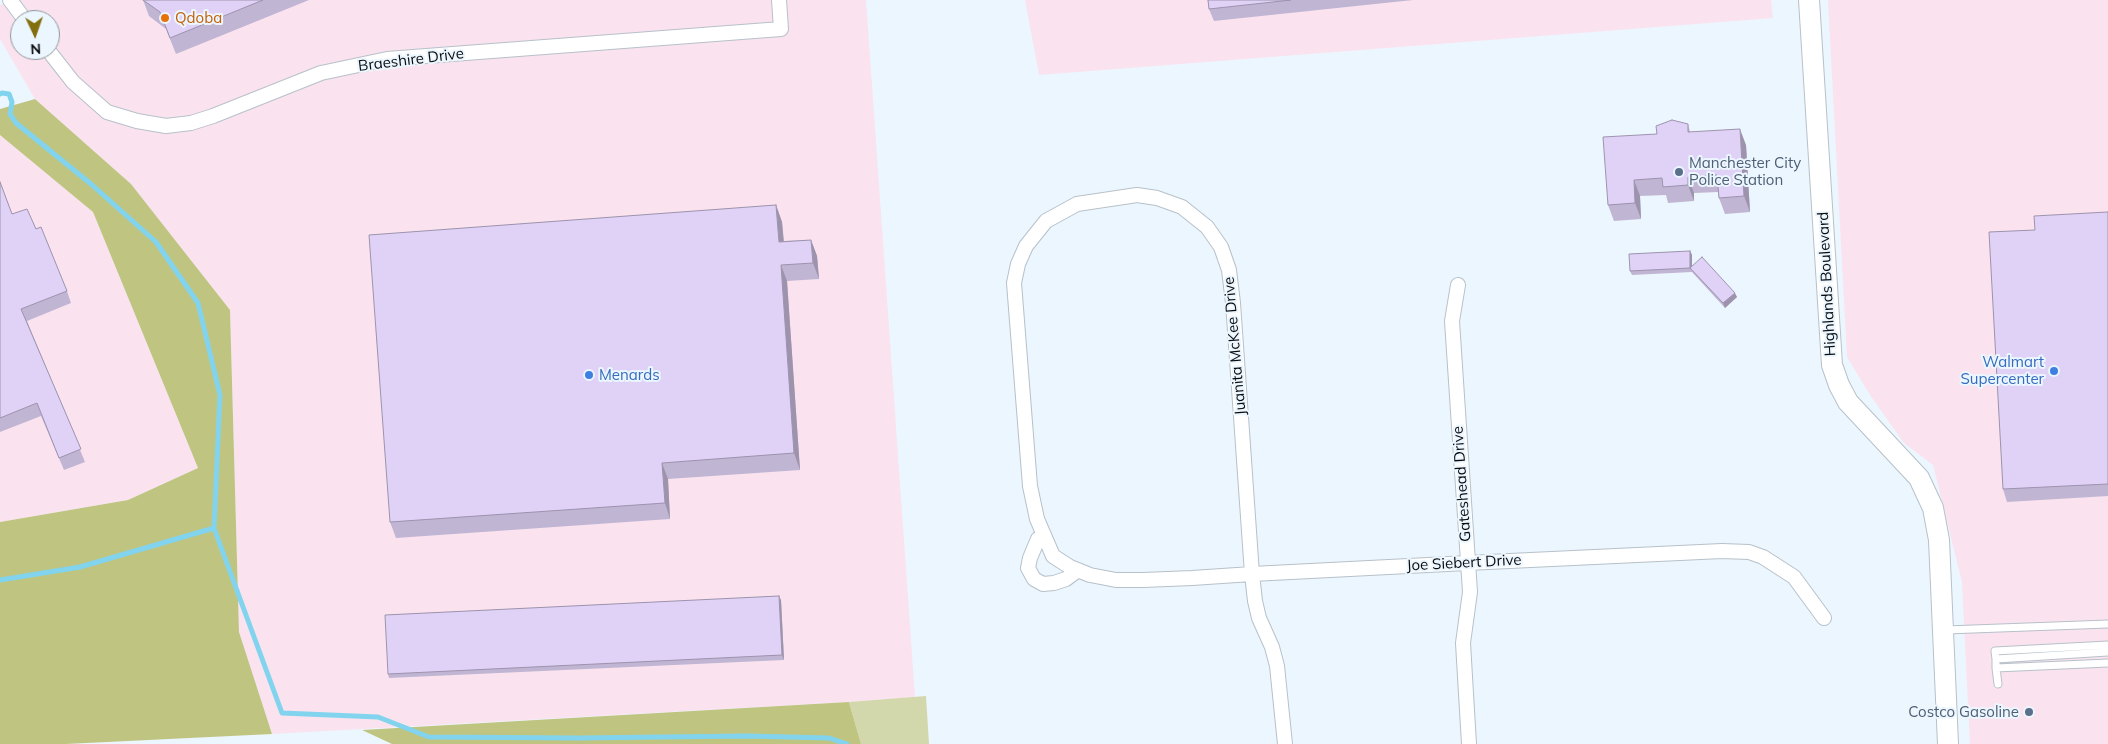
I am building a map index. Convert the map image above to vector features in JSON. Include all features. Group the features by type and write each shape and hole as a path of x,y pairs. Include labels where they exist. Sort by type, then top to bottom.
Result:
{"street":[{"name":"Braeshire Drive","path":"56,60 72,82 107,112 137,121 166,126 191,123 213,116 321,73 387,59 781,29 779,0"},
{"name":"Highlands Boulevard","path":"1809,0 1832,365 1838,385 1848,402 1919,478 1933,508 1938,540 1948,744"},
{"name":"Juanita McKee Drive","path":"1053,556 1037,519 1030,486 1014,283 1018,264 1026,246 1046,221 1077,204 1136,195 1157,198 1182,208 1207,227 1220,247 1228,270 1233,303 1255,601 1259,618 1272,647 1277,666 1285,744"},
{"name":"Gateshead Drive","path":"1458,285 1452,322 1470,592 1464,643 1469,744"},
{"path":"1044,535 1038,539 1030,558 1028,568 1034,579 1043,584 1054,583 1066,579 1078,570"},
{"name":"Joe Siebert Drive","path":"1053,556 1090,576 1116,580 1192,578 1722,551 1749,552 1770,560 1794,577 1824,618"}],"lane":[{"path":"1943,630 2108,624"},
{"path":"1998,684 1995,651 2108,645"},
{"path":"1996,659 2108,652"},
{"path":"1996,668 2108,663"}],"shaded area":[{"path":"12,0 866,0 915,697 272,734 239,632 230,310 131,184 35,99 12,60 60,60 60,10 10,10 10,56 0,39 0,5"},
{"path":"1025,0 1771,0 1773,18 1039,75"},
{"path":"1828,0 2108,0 2108,744 1970,744 1962,582 1933,465 1904,443 1870,395 1847,357"},
{"path":"0,135 93,212 198,468 128,500 0,522"}],"green space":[{"path":"35,99 131,184 230,310 239,632 272,734 66,744 0,744 0,522 128,500 198,468 93,212 0,135 0,109"},
{"path":"926,696 929,744 861,744 849,702"},
{"path":"849,702 861,744 392,744 362,730"}],"building":[{"path":"143,0 263,0 170,38 160,12"},
{"path":"1208,0 1291,0 1209,9"},
{"name":"Manchester City Police Station","path":"1672,120 1688,124 1688,132 1740,129 1744,196 1719,198 1717,175 1688,177 1688,185 1663,187 1662,178 1634,180 1635,203 1608,205 1603,137 1657,134 1656,126"},
{"path":"0,182 12,214 27,209 36,229 41,227 67,291 21,309 81,449 59,458 37,403 0,418"},
{"name":"Menards","path":"776,205 779,242 811,240 813,263 781,265 794,453 662,463 665,503 390,522 369,235"},
{"name":"Walmart Supercenter","path":"2108,212 2108,484 2003,489 1989,232 2035,230 2034,216"},
{"path":"1690,251 1690,268 1630,271 1629,254"},
{"path":"1702,257 1735,293 1723,303 1690,268"},
{"path":"779,596 782,655 388,674 385,615"}],"waterway":[{"path":"0,94 9,94 12,102 10,114 16,123 91,184 156,242 198,303 220,395 214,528 282,713 378,717 429,737 747,736 829,738 847,744"},
{"path":"0,580 80,567 214,528"}],"place":[{"name":"Qdoba","path":"165,18"},
{"name":"Manchester City Police Station","path":"1679,172"},
{"name":"Walmart Supercenter","path":"2054,371"},
{"name":"Menards","path":"589,375"},
{"name":"Costco Gasoline","path":"2029,712"}]}
